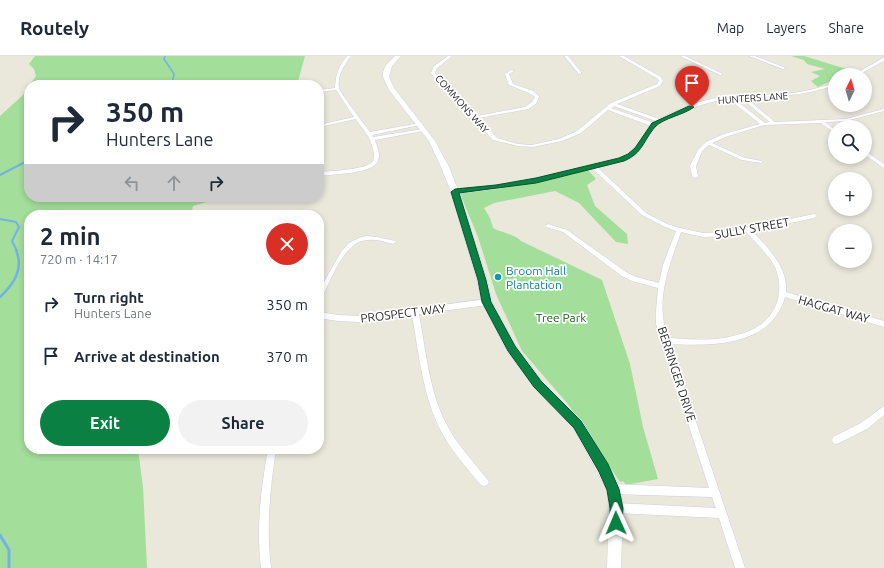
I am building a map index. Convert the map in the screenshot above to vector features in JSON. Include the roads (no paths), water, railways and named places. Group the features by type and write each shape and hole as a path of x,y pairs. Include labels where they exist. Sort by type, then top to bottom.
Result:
{"street":[{"path":"324,173 362,169 372,166 378,155 369,134 356,118 348,103 337,89 338,75 342,65 349,56"},
{"path":"398,56 389,65 386,72 386,77 391,89 432,141 455,192 482,280 487,302 511,348 538,384 578,425 603,468 613,489 616,508 614,568"},
{"name":"COMMONS WAY","path":"450,56 438,63 435,67 434,72 440,82 461,102 474,118 495,139 506,143 532,146 560,140 579,132 613,104 659,85 661,81 660,78 621,56"},
{"path":"566,56 580,73"},
{"path":"682,56 721,74"},
{"path":"751,56 784,68"},
{"path":"868,68 884,59"},
{"path":"474,118 526,108 534,103 537,97 531,92 511,85 507,74 512,71"},
{"name":"HUNTERS LANE","path":"455,192 536,180 621,160 631,156 638,149 654,125 659,121 704,102 741,96 786,96 806,93 828,86"},
{"path":"324,90 337,89"},
{"path":"741,96 775,124"},
{"path":"730,98 764,124"},
{"path":"613,104 659,121"},
{"path":"607,108 654,125"},
{"path":"695,176 693,166 700,150 708,143 726,135 764,124 823,123 846,120 884,110"},
{"path":"324,125 356,118"},
{"path":"823,123 828,127"},
{"path":"369,134 422,127"},
{"path":"372,139 422,127"},
{"path":"708,143 744,159 760,162"},
{"path":"872,158 884,166"},
{"name":"SULLY STREET","path":"593,166 645,215 679,230 715,236 814,216"},
{"path":"548,226 565,231 624,274 634,279 660,286"},
{"name":"BERRINGER DRIVE","path":"679,230 660,286 658,305 660,324 740,568"},
{"path":"666,341 705,342 730,339 749,333 762,327 768,322 780,304 783,294 782,279 775,262 762,245 746,230"},
{"path":"324,288 350,244 367,238 382,238 393,242"},
{"name":"HAGGAT WAY","path":"783,294 884,324"},
{"name":"PROSPECT WAY","path":"324,316 360,319 487,302"},
{"path":"415,311 432,396 441,423 454,446 484,482"},
{"path":"836,440 864,426 884,410"},
{"path":"266,568 263,548 262,515 271,454"},
{"path":"613,489 716,493"},
{"path":"616,508 722,513"}],"waterway":[{"path":"165,56 164,59 174,74 173,80"},
{"path":"0,175 24,163"},
{"path":"0,219 16,222 19,227 12,241 17,251"},
{"path":"0,297 10,287 16,276 19,264 16,250"},
{"path":"0,535 9,550 9,568"}],"place":[{"name":"Broom Hall Plantation","path":"498,277"}],"park label":[{"name":"Tree Park","path":"561,317"}]}
